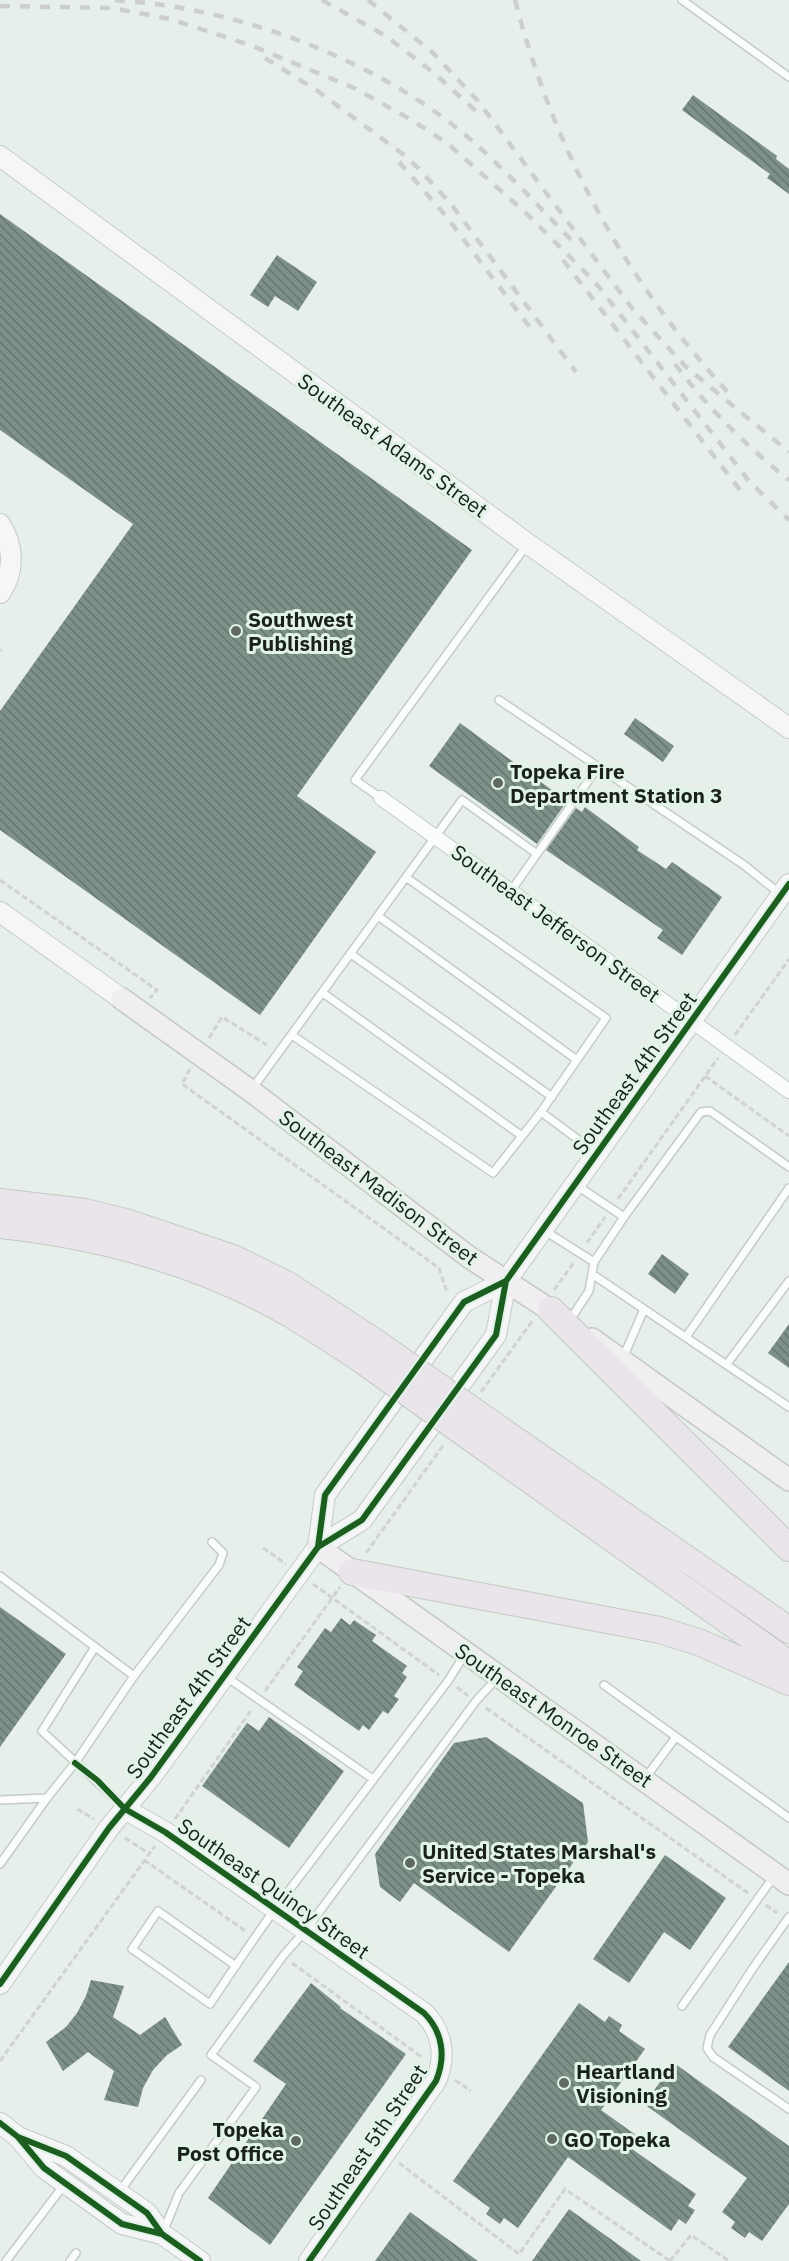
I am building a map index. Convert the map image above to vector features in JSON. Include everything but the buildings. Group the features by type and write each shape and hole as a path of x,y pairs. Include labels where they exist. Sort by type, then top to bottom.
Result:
{"highway":[{"path":"0,1202 85,1212 126,1222 201,1246 286,1284 365,1349 490,1437 789,1664"},
{"path":"0,1225 108,1243 176,1263 245,1292 365,1349"},
{"path":"554,1312 789,1548"},
{"path":"490,1437 789,1630"},
{"path":"352,1572 660,1630 701,1643 789,1682"}],"main road":[{"name":"Southeast Madison Street","path":"122,999 199,1052 469,1257 554,1312 789,1480"},
{"name":"Southeast Monroe Street","path":"318,1546 782,1879"}],"street":[{"name":"Southeast Adams Street","path":"0,156 528,544 789,728"},
{"path":"0,524 6,533 11,550 10,574 0,593"},
{"name":"Southeast Jefferson Street","path":"381,798 789,1091"},
{"name":"Southeast 4th Street","path":"0,1984 109,1828 151,1777 318,1546 362,1520 496,1335 506,1281 785,890"},
{"name":"Southeast Madison Street","path":"0,912 122,999"},
{"name":"Southeast 4th Street","path":"318,1546 325,1495 464,1302 506,1281"},
{"name":"Southeast Quincy Street","path":"125,1809 165,1832 424,2013 433,2021 442,2048"},
{"name":"Southeast 5th Street","path":"309,2261 436,2081 441,2070 442,2048"},
{"path":"0,2123 18,2137 44,2168 122,2224 162,2234"},
{"path":"18,2137 66,2156 147,2213 162,2234 200,2261"}],"lane":[{"path":"682,0 789,77"},
{"path":"381,798 355,780 528,544"},
{"path":"499,700 750,870 785,890"},
{"path":"511,891 598,767"},
{"path":"251,1091 462,800 537,854"},
{"path":"292,1035 493,1173 552,1097 606,1018 407,878"},
{"path":"378,916 578,1060"},
{"path":"351,954 552,1097"},
{"path":"323,993 522,1136"},
{"path":"554,1312 589,1291 594,1262 701,1112 710,1111 789,1167"},
{"path":"541,1112 597,1153"},
{"path":"575,1184 624,1217"},
{"path":"686,1337 789,1188"},
{"path":"543,1230 594,1262"},
{"path":"592,1274 789,1407"},
{"path":"727,1364 789,1281"},
{"path":"622,1361 644,1308"},
{"path":"0,1864 75,1763 134,1676 219,1565 223,1553 212,1542"},
{"path":"0,1576 134,1676"},
{"name":"Southeast Quincy Street","path":"95,1647 42,1731 75,1763 97,1780 125,1809"},
{"path":"236,1966 158,1911 132,1949 210,2004 236,1966 274,1909 448,1681 466,1652"},
{"path":"224,1676 373,1779"},
{"path":"162,2234 179,2193 256,2087 211,2055 476,1701 499,1676"},
{"path":"604,1685 789,1818"},
{"path":"644,1779 676,1737"},
{"path":"0,1800 47,1798"},
{"path":"682,2006 758,1900 782,1879"},
{"path":"788,1919 710,2035 707,2048 713,2057 789,2109"},
{"path":"118,2193 201,2080"},
{"path":"6,2261 65,2183"},
{"path":"70,2261 76,2253"}],"path":[{"path":"0,880 157,990 150,999"},
{"path":"477,1398 512,1350 554,1312 579,1254 789,959"},
{"path":"267,1045 222,1017 199,1052 182,1084 439,1268 446,1289 464,1302"},
{"path":"704,1076 789,1136"},
{"path":"496,1335 512,1350"},
{"path":"0,2061 449,1436"},
{"path":"263,1548 476,1701 788,1919"},
{"path":"144,1860 255,1937"},
{"path":"283,1956 471,2091"},
{"path":"385,2153 519,2254 565,2189 670,2261 691,2235 729,2261"}],"railway":[{"path":"115,0 199,11 242,22 285,35 369,72 408,94 445,119 478,146 578,247"},
{"path":"322,0 386,36 435,74 478,113"},
{"path":"368,0 432,52 478,101 631,307 686,367 789,452"},
{"path":"515,0 531,57 551,111 573,163 599,213 628,262 660,309 695,355 734,399"},
{"path":"0,6 112,8 170,19 250,45 354,88 410,119 447,143 526,213 595,282 749,481 789,520"},
{"path":"265,58 319,92 404,155 419,169 451,204 576,372"},
{"path":"399,162 446,216 535,334"},
{"path":"563,260 740,490"},
{"path":"675,364 728,426 789,480"}],"cycle path":[{"path":"0,1984 109,1828 151,1777 318,1547 362,1520 496,1335 506,1281 789,884"},
{"path":"318,1547 325,1495 464,1302 506,1281"},
{"path":"75,1763 97,1780 125,1809 165,1832 424,2013 435,2028 442,2054 436,2081 309,2261"},
{"path":"0,2123 18,2137 44,2168 122,2224 162,2234"},
{"path":"18,2137 66,2156 147,2213 162,2234 200,2261"}],"place":[{"name":"Southwest Publishing","path":"236,631"},
{"name":"Topeka Fire Department Station 3","path":"498,783"},
{"name":"United States Marshal's Service - Topeka","path":"410,1863"},
{"name":"Heartland Visioning","path":"564,2083"},
{"name":"GO Topeka","path":"552,2139"},
{"name":"Topeka Post Office","path":"296,2141"}]}
